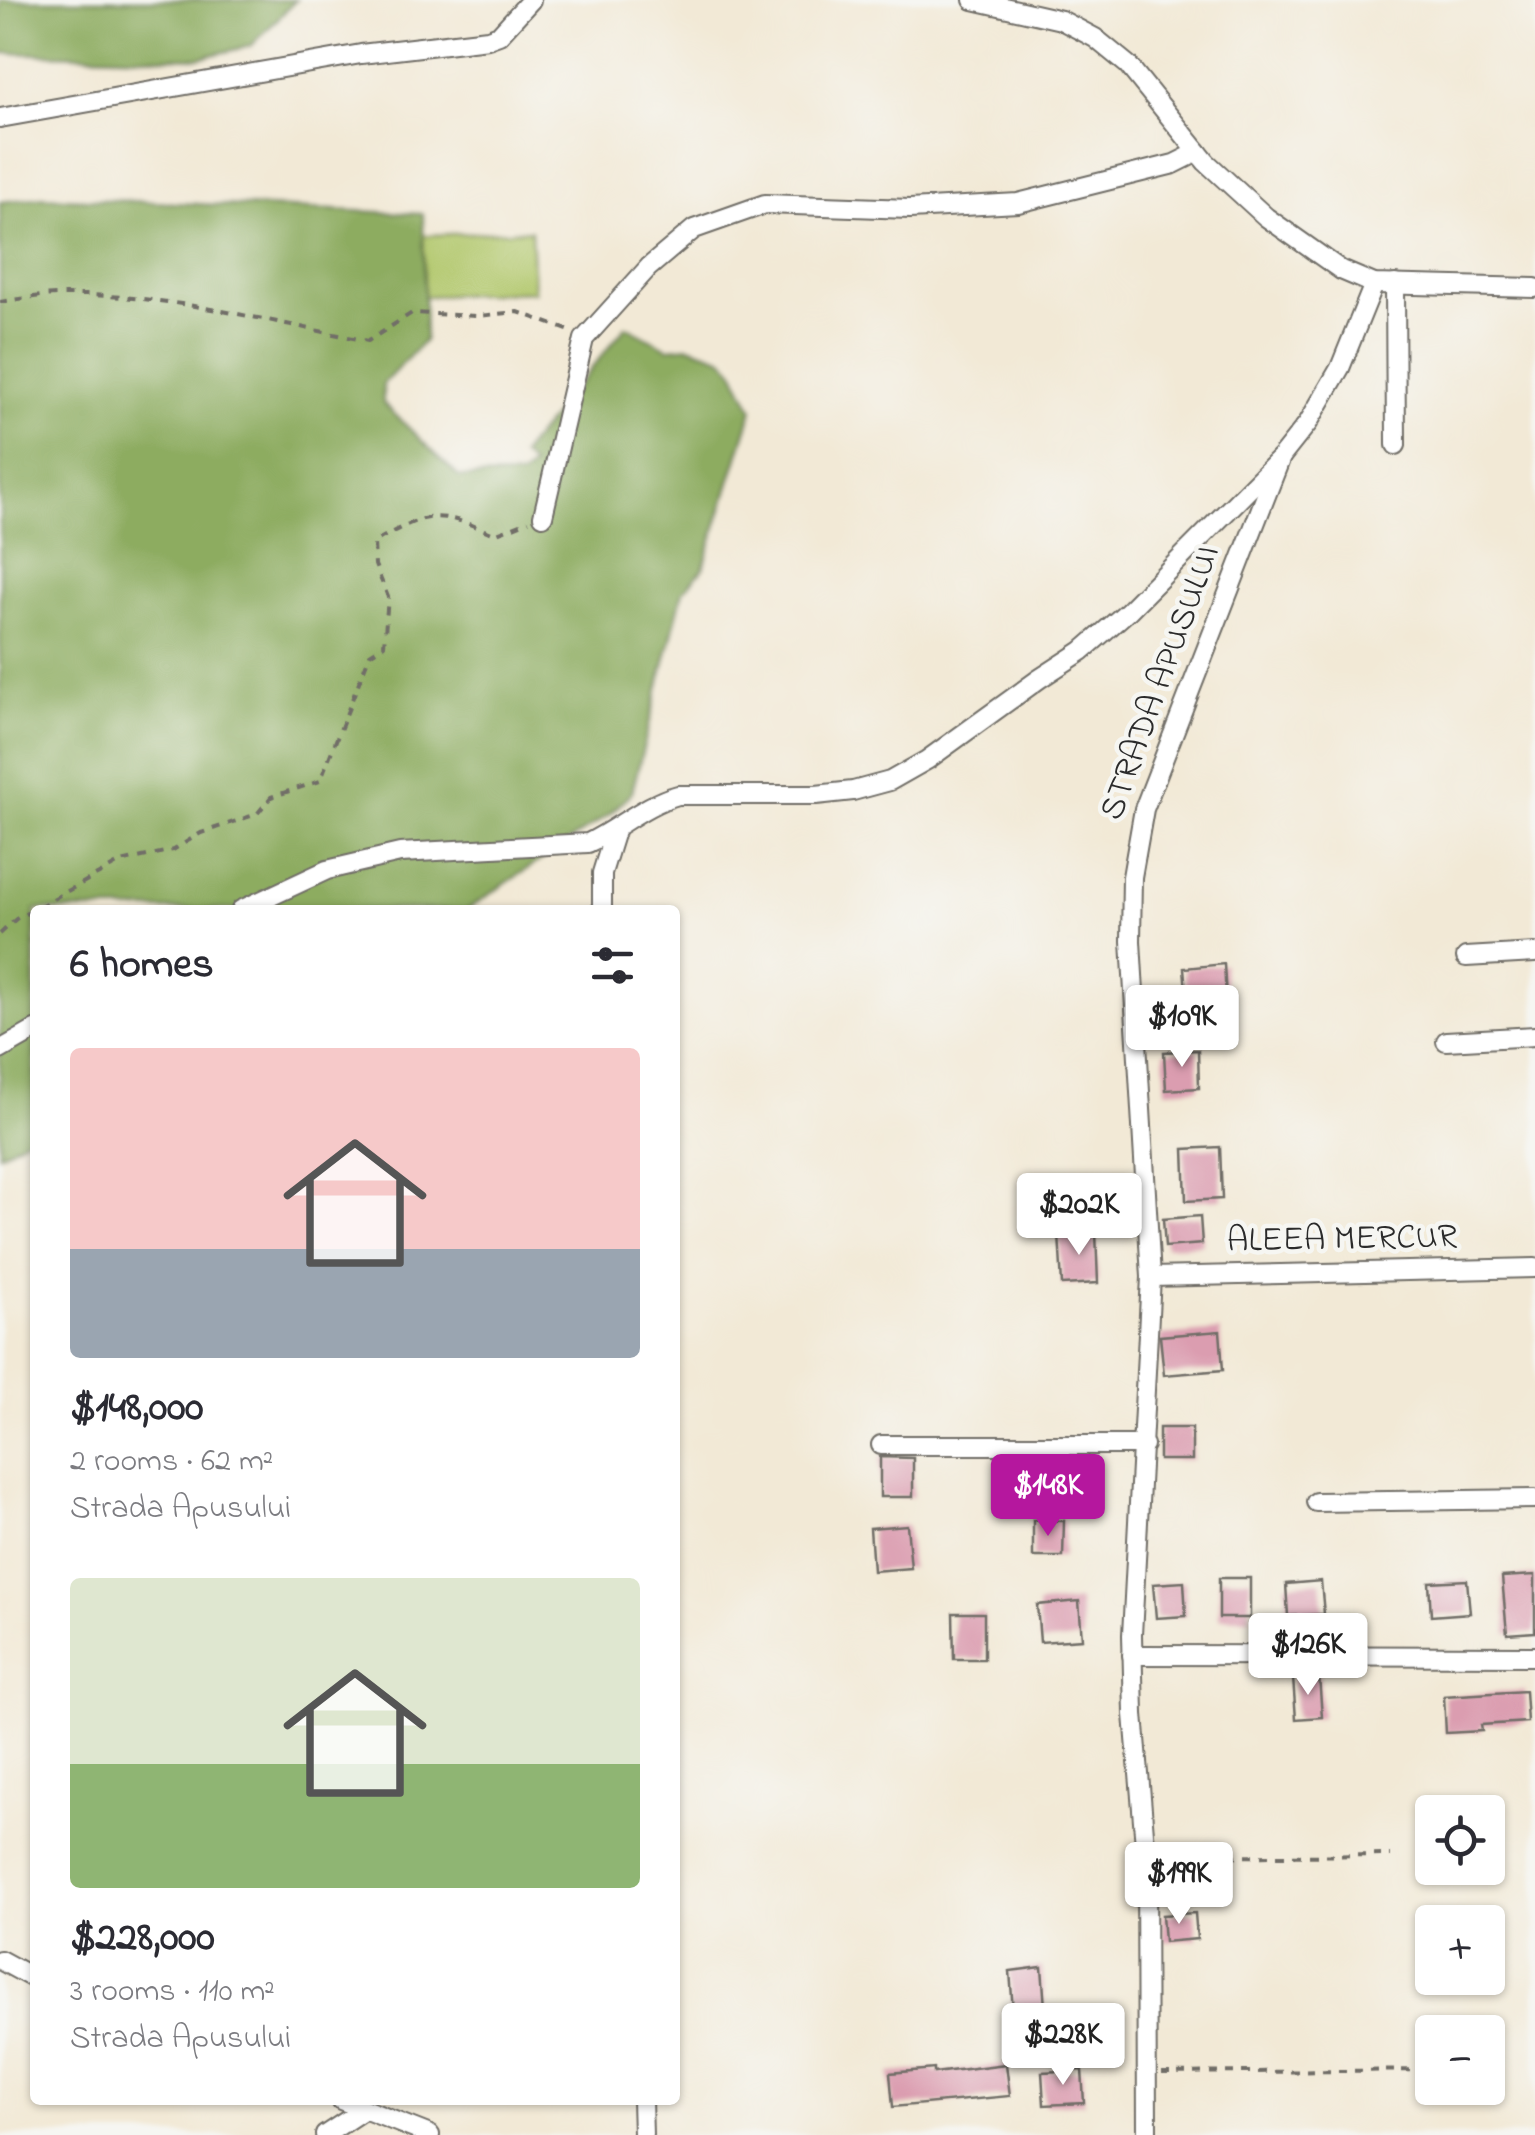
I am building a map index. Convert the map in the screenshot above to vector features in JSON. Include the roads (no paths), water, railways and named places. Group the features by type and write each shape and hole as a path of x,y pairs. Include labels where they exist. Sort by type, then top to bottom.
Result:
{"street":[{"path":"0,118 360,54 488,39 499,35 530,0"},
{"path":"973,0 1061,20 1096,38 1128,65 1198,152 1266,216 1342,270 1374,284 1535,288"},
{"path":"543,516 584,339 649,267 694,229 764,204 910,209 1018,204 1174,164 1198,152"},
{"path":"252,905 326,870 400,852 588,843 615,830 656,801 678,795 816,795 890,781 927,760 1104,634 1281,457 1308,423 1340,368 1374,284"},
{"path":"1395,284 1396,445"},
{"name":"STRADA APUSULUI","path":"1147,2135 1146,1857 1132,1656 1151,1277 1134,1014 1132,877 1144,809 1281,457"},
{"path":"602,905 602,873 615,830"},
{"path":"1466,957 1535,953"},
{"path":"0,1050 30,1033"},
{"path":"1446,1041 1535,1036"},
{"name":"ALEEA MERCUR","path":"1151,1277 1535,1268"},
{"path":"881,1445 1144,1445"},
{"path":"1316,1502 1535,1498"},
{"path":"1132,1656 1535,1656"},
{"path":"0,1960 30,1975"},
{"path":"352,2105 430,2135"},
{"path":"642,2105 644,2135"},
{"path":"325,2135 362,2110"}]}
